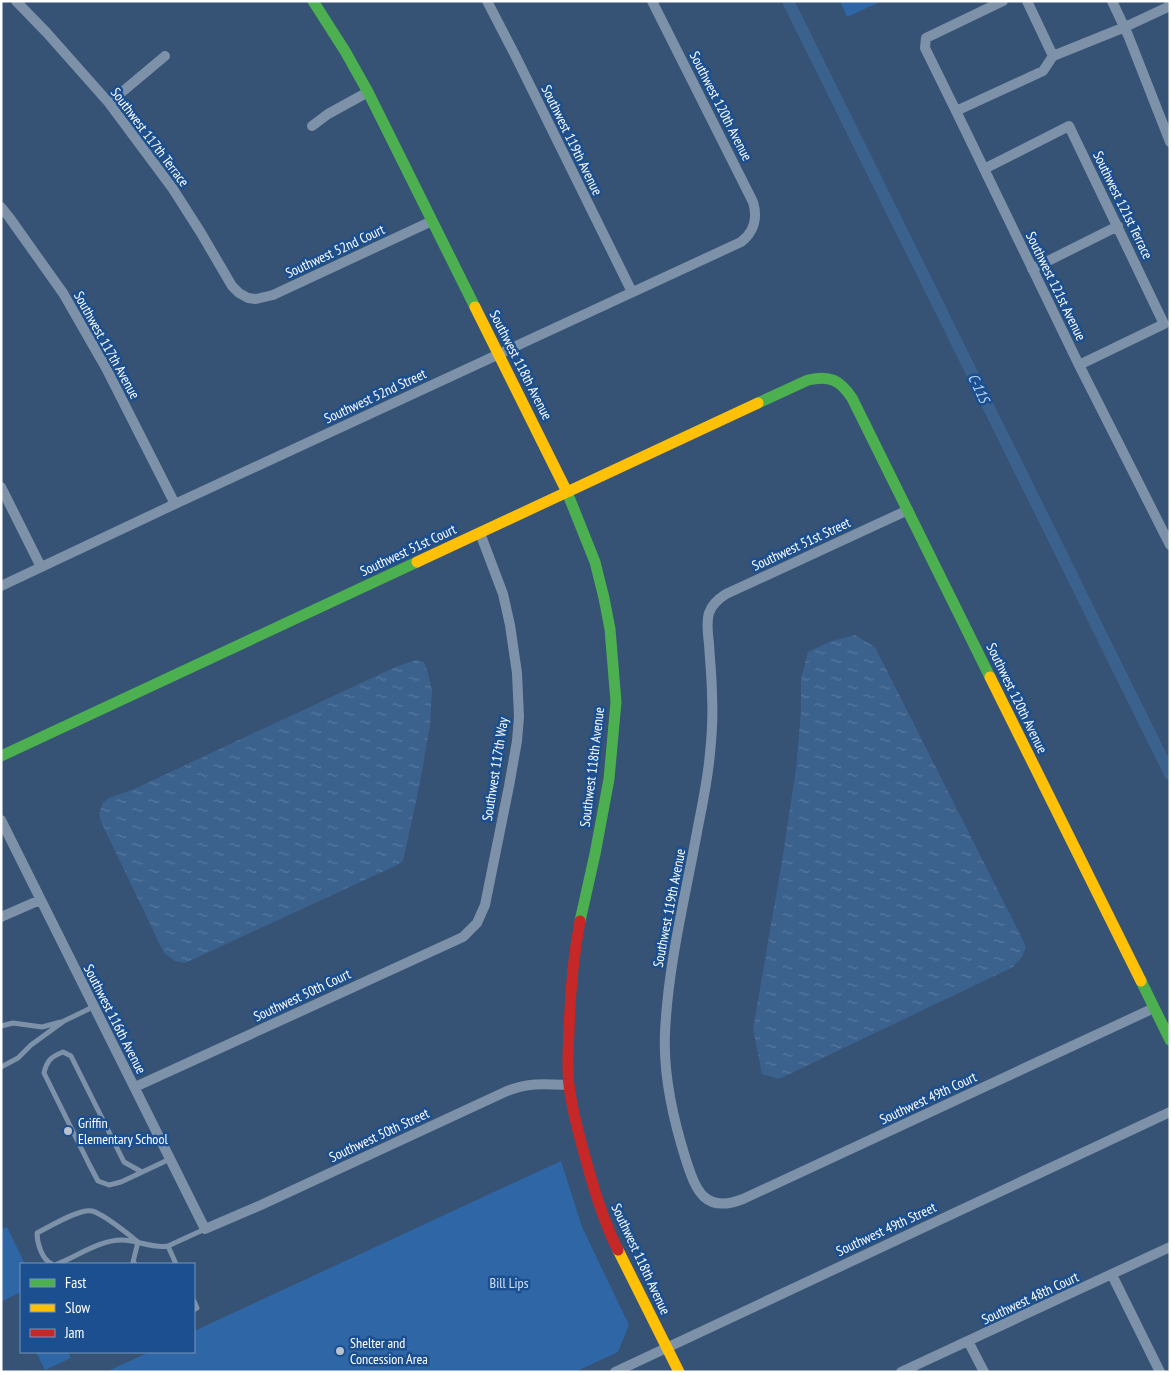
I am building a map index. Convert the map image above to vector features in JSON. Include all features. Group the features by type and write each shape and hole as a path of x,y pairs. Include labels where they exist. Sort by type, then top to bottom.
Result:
{"street":[{"name":"Southwest 117th Terrace","path":"16,1 109,103 173,189 232,286 238,293 248,298"},
{"name":"Southwest 118th Avenue","path":"314,1 368,92 567,492 594,562 604,598 610,629 616,702 609,779 578,934 570,991 569,1085 575,1118 601,1211 679,1372"},
{"name":"Southwest 119th Avenue","path":"487,1 632,292"},
{"name":"Southwest 120th Avenue","path":"652,1 753,202 755,210 754,225"},
{"name":"Southwest 121st Avenue","path":"1003,1 926,38 925,48 1079,365 1170,545"},
{"path":"1027,1 1053,56"},
{"path":"1112,1 1125,27 1170,142"},
{"path":"956,111 1042,71 1053,56 1125,27 1170,6"},
{"path":"109,103 165,56"},
{"path":"312,126 328,114 368,92"},
{"name":"Southwest 121st Terrace","path":"984,169 1070,126 1164,324 1079,365"},
{"name":"Southwest 117th Avenue","path":"1,207 68,302 106,368 175,504"},
{"name":"Southwest 52nd Court","path":"248,298 256,299 273,295 432,222"},
{"name":"Southwest 52nd Street","path":"1,586 741,242 748,237 754,225"},
{"path":"1032,269 1118,226"},
{"name":"Southwest 120th Avenue","path":"829,378 843,386 852,398 1170,1040"},
{"name":"Southwest 51st Court","path":"1,756 808,380 829,378"},
{"path":"1,488 41,567"},
{"name":"Southwest 51st Street","path":"711,609 726,594 908,510"},
{"name":"Southwest 117th Way","path":"477,923 485,905 517,741 518,717 517,673 510,625 503,594 480,533"},
{"name":"Southwest 119th Avenue","path":"711,609 707,623 712,696 710,755 704,796 673,956 665,1035 666,1068 670,1099 678,1133 697,1190 712,1202"},
{"name":"Southwest 116th Avenue","path":"1,820 205,1229"},
{"path":"1,917 40,900"},
{"name":"Southwest 50th Court","path":"135,1087 463,937 477,923"},
{"name":"Southwest 49th Court","path":"712,1202 729,1204 743,1199 1154,1008"},
{"name":"Southwest 50th Street","path":"205,1229 517,1087 539,1083 569,1085"},
{"name":"Southwest 49th Street","path":"614,1372 1170,1112"},
{"name":"Southwest 48th Court","path":"901,1372 1170,1248"},
{"path":"1112,1275 1160,1372"},
{"path":"968,1341 984,1372"}],"lane":[{"path":"1,1067 18,1058 30,1044 64,1021 94,1007"},
{"path":"1,1026 13,1023 42,1027 64,1021"},
{"path":"142,1172 124,1162 71,1056 62,1052 53,1057 46,1065 44,1073 98,1181 109,1185 121,1182 170,1159"},
{"path":"49,1263 37,1239 37,1233 72,1215 87,1210 93,1211 109,1221 138,1242"},
{"path":"59,1263 105,1242 122,1240 159,1247 168,1246 205,1229"},
{"path":"134,1263 138,1242"},
{"path":"168,1246 176,1263"}],"green space":[{"path":"840,1 882,1 847,17"},
{"name":"Bill Lips","path":"561,1161 582,1227 629,1325 618,1352 575,1372 106,1372 147,1353 195,1353 195,1331"},
{"path":"7,1227 25,1263 20,1263 20,1292 1,1302 1,1229"},
{"path":"36,1353 68,1353 71,1358 45,1370"}],"water":[{"path":"855,635 875,647 1026,946 1022,957 1013,967 779,1079 762,1074 753,1029 796,769 801,711 801,679 808,652 829,642"},
{"path":"416,660 424,662 432,690 430,725 403,861 185,963 175,961 164,953 101,822 99,814 103,802 393,668"}],"waterway":[{"name":"C-11S","path":"788,1 1170,774"}],"traffic: fast":[{"path":"313,1 345,51 368,92 475,307"},
{"path":"758,403 808,380 822,378 834,380 848,392 990,677"},
{"path":"567,492 595,562 604,598 610,629 616,702 609,779 580,921"},
{"path":"1,756 417,562"},
{"path":"1141,981 1170,1040"}],"traffic: slow":[{"path":"475,307 567,492"},
{"path":"417,562 758,403"},
{"path":"990,677 1141,981"},
{"path":"618,1250 679,1372"}],"traffic: jam":[{"path":"580,921 571,990 568,1058 569,1085 576,1125 593,1186 604,1219 618,1250"}],"place":[{"name":"Griffin Elementary School","path":"68,1131"},
{"name":"Shelter and Concession Area","path":"340,1351"}]}
